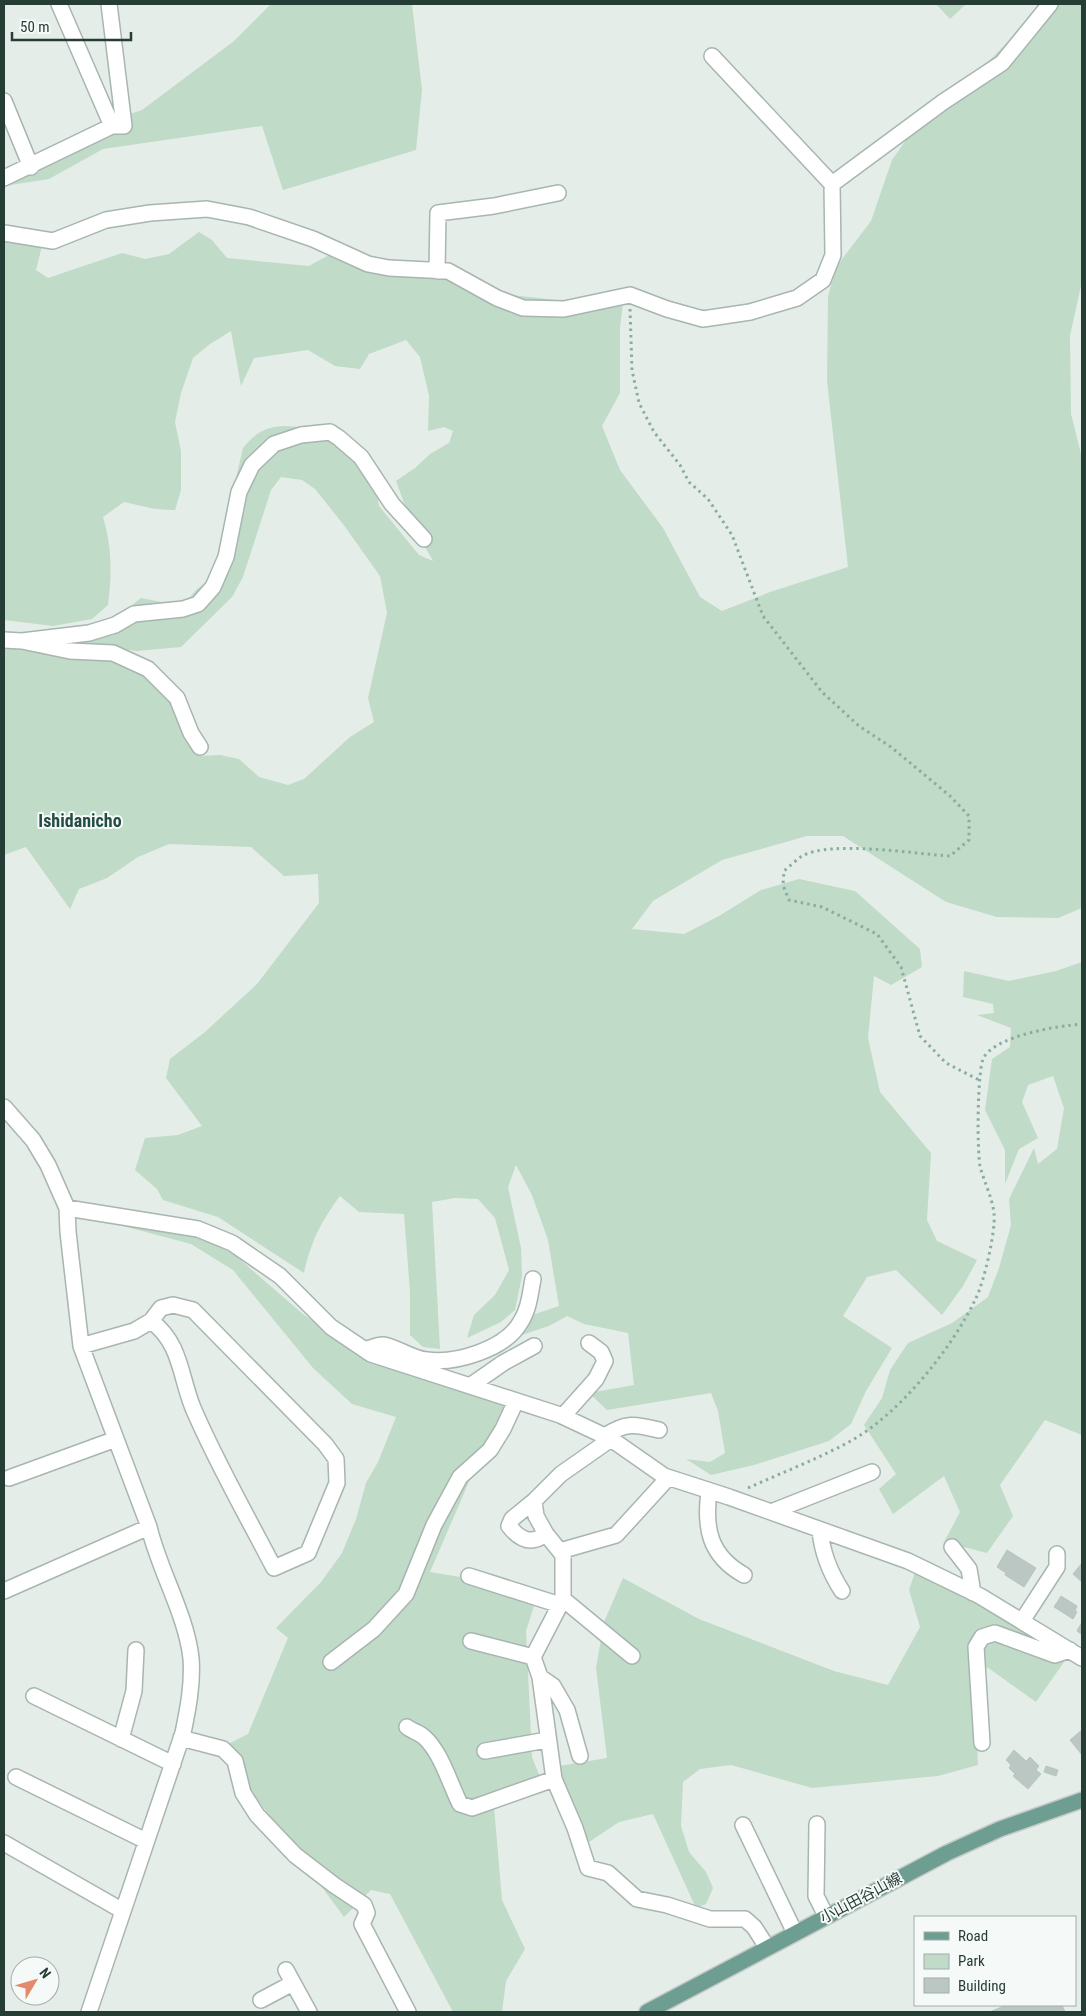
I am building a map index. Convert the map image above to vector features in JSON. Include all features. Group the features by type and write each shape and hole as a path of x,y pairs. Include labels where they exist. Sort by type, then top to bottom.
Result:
{"main road":[{"name":"小山田谷山線","path":"647,2012 946,1853 1000,1829 1082,1800"}],"street":[{"path":"59,4 112,126"},
{"path":"4,178 31,167 112,126 124,126 109,4"},
{"path":"832,184 943,102 1002,63 1050,4"},
{"path":"4,220 7,233 52,241 106,220 150,213 207,209 249,217 295,233 368,264 389,268 448,271 497,298 523,308 564,309 630,295 666,309 704,319 750,312 797,298 823,280 833,255 832,184 712,56"},
{"path":"4,100 31,167"},
{"path":"437,271 438,213 494,206 558,193"},
{"path":"22,641 89,633 115,625 134,614 182,609 198,604 213,587 226,557 239,492 252,465 274,444 301,435 330,432 340,438 361,457 392,504 424,539"},
{"path":"4,640 22,641 70,651 113,653 148,669 177,698 191,733 200,747"},
{"path":"4,1107 32,1140 48,1165 67,1208 81,1346 149,1527 153,1545 186,1634 191,1658 188,1708 181,1738 89,2012"},
{"path":"67,1208 198,1229 232,1243 280,1276 331,1327 371,1354 563,1416 608,1438 668,1478 729,1497 908,1561 973,1593 1076,1654"},
{"path":"365,1350 382,1345 426,1360 454,1360 484,1352 513,1333 521,1323 528,1306 532,1279"},
{"path":"81,1346 134,1331 151,1321 162,1308 173,1305 193,1310 325,1444 336,1459 337,1483 308,1553 274,1568 193,1408 173,1346 163,1330 151,1321"},
{"path":"563,1416 596,1379 605,1361 601,1352 589,1343"},
{"path":"470,1386 503,1363 534,1346"},
{"path":"331,1662 374,1629 406,1594 434,1525 460,1477 490,1450 503,1429 516,1401"},
{"path":"546,1534 538,1540 530,1541 517,1536 509,1526 512,1519 534,1501 561,1474 608,1438 620,1426 637,1425 659,1430"},
{"path":"9,1478 116,1439"},
{"path":"771,1512 872,1472"},
{"path":"560,1551 616,1535 668,1478"},
{"path":"710,1492 707,1510 712,1544 721,1559 744,1575"},
{"path":"534,1501 536,1516 546,1534 563,1554 561,1602 534,1657 540,1677 547,1740 554,1779 576,1828 588,1868 608,1873 637,1899 667,1904 710,1920 745,1919 754,1927 767,1948"},
{"path":"4,1591 149,1527"},
{"path":"820,1530 822,1548 829,1571 842,1591"},
{"path":"952,1547 969,1569 973,1593"},
{"path":"1022,1621 1057,1566 1057,1554"},
{"path":"470,1576 561,1602 632,1656"},
{"path":"982,1743 976,1647 982,1637 995,1633 1055,1654 1076,1654"},
{"path":"471,1641 534,1657"},
{"path":"121,1739 134,1691 136,1650"},
{"path":"540,1677 560,1684 580,1756"},
{"path":"34,1696 173,1764"},
{"path":"407,1728 423,1736 437,1752 446,1778 460,1804 472,1808 554,1779"},
{"path":"181,1738 222,1749 235,1761 242,1793 257,1814 295,1854 334,1885 364,1905 367,1913 362,1924 408,2012"},
{"path":"485,1751 547,1740"},
{"path":"16,1777 146,1841"},
{"path":"818,1824 816,1896 826,1916"},
{"path":"743,1825 795,1933"},
{"path":"4,1843 123,1911"},
{"path":"261,2000 290,1977 309,2012"}],"path":[{"path":"630,295 632,370 639,403 654,432 680,465 689,482 708,499 732,535 763,616 822,692 859,726 891,748 950,796 969,816 969,840 950,856 846,848 804,855 784,871 783,885 785,895 789,900 822,907 877,934 901,967 920,1036 946,1063 981,1081"},
{"path":"729,1497 849,1442 892,1413 941,1355 976,1298 987,1263 994,1214 980,1165 978,1116 983,1058 995,1046 1008,1040 1082,1024"}],"green space":[{"path":"271,4 412,4 422,90 416,150 283,190 262,126 103,149 49,179 4,186 4,171 96,125 142,110 234,41"},
{"path":"936,4 966,4 950,19"},
{"path":"1045,4 1082,4 1082,281 1070,336 1071,414 1082,458 1082,908 1058,918 997,917 946,902 843,836 807,836 722,860 653,901 632,929 684,934 719,916 761,890 799,879 855,891 920,949 922,967 891,985 874,976 868,1038 880,1092 931,1153 927,1220 937,1241 977,1260 963,1286 942,1315 896,1270 867,1277 843,1316 892,1348 866,1391 851,1424 829,1441 754,1465 711,1475 686,1459 710,1462 725,1453 718,1411 711,1393 607,1410 589,1393 634,1385 628,1333 584,1324 567,1316 549,1326 485,1347 526,1317 559,1306 548,1240 532,1195 516,1165 508,1187 521,1248 522,1276 515,1310 501,1322 467,1338 474,1315 495,1295 509,1270 495,1218 478,1199 455,1198 432,1202 440,1349 423,1347 410,1335 410,1292 404,1214 359,1212 340,1196 327,1214 318,1232 304,1273 218,1217 163,1200 157,1189 135,1170 145,1138 178,1135 202,1126 166,1078 170,1059 205,1032 257,984 319,903 318,874 284,876 251,847 169,844 138,857 107,878 79,889 70,909 26,847 4,855 4,648 114,657 139,668 176,702 199,756 220,755 239,759 259,777 288,785 304,779 350,737 374,722 368,698 387,613 380,576 315,489 302,480 281,477 271,490 243,577 232,597 181,647 137,651 50,640 113,620 141,598 182,606 197,589 213,577 243,448 254,436 266,429 279,426 307,429 349,442 375,482 379,506 419,555 433,561 411,522 396,481 415,468 430,454 449,443 453,431 444,427 428,431 429,396 420,357 406,340 369,354 360,369 335,366 308,350 254,358 241,386 231,331 210,344 193,358 181,393 175,422 181,451 181,490 175,510 155,509 124,502 103,517 110,561 108,605 92,619 53,626 4,620 4,236 43,242 36,270 48,278 122,253 145,259 169,254 199,232 212,240 227,258 309,266 329,255 351,266 475,281 511,295 594,304 623,303 620,328 620,393 602,426 620,470 663,528 700,597 722,611 770,592 848,567 827,381 828,296 836,267 871,221 892,160 934,100 990,60"},
{"path":"1082,962 1082,1435 1045,1420 1000,1485 1013,1516 987,1553 944,1542 960,1512 944,1476 893,1514 879,1489 896,1474 864,1425 882,1398 890,1370 908,1343 952,1323 988,1297 999,1268 1011,1225 1009,1199 1034,1148 1038,1164 1057,1149 1064,1108 1053,1076 1028,1085 1022,1102 1038,1138 1019,1149 1005,1184 1005,1150 985,1110 992,1059 1010,1047 1011,1028 977,1015 994,1013 993,1004 963,997 964,971 1009,981 1056,971"},
{"path":"100,1220 200,1234 237,1257 304,1315 369,1356 525,1407 477,1463 430,1572 539,1590 526,1631 532,1757 540,1777 493,1795 502,1900 525,1949 506,1981 502,2012 453,2012 390,1894 371,1890 344,1917 232,1765 228,1744 248,1734 288,1638 276,1628 321,1582 342,1553 356,1519 366,1483 378,1462 396,1417 352,1404 313,1368 233,1270 191,1244"},
{"path":"915,1572 1020,1623 1042,1651 1064,1662 1036,1702 987,1667 975,1701 978,1765 938,1776 812,1788 731,1765 700,1769 683,1782 681,1826 689,1852 706,1872 713,1888 706,1904 696,1908 653,1814 619,1822 586,1844 553,1767 607,1758 596,1668 604,1622 623,1578 699,1619 834,1671 888,1685 920,1627 909,1590"}],"building":[{"path":"1007,1550 1036,1568 1024,1587 1005,1575 1006,1573 997,1567"},
{"path":"1082,1563 1082,1582 1073,1574"},
{"path":"1061,1596 1077,1606 1075,1611 1077,1612 1073,1619 1054,1607"},
{"path":"1082,1622 1082,1633 1081,1634 1077,1631"},
{"path":"1082,1730 1082,1755 1070,1740"},
{"path":"1014,1750 1026,1761 1030,1757 1039,1766 1036,1770 1041,1774 1028,1789 1013,1776 1015,1774 1009,1768 1011,1765 1006,1760"},
{"path":"1046,1766 1058,1770 1056,1776 1044,1772"},
{"path":"1004,2006 1062,2006 1065,2012 990,2012"}],"district":[{"name":"Ishidanicho","path":"80,821"}]}
